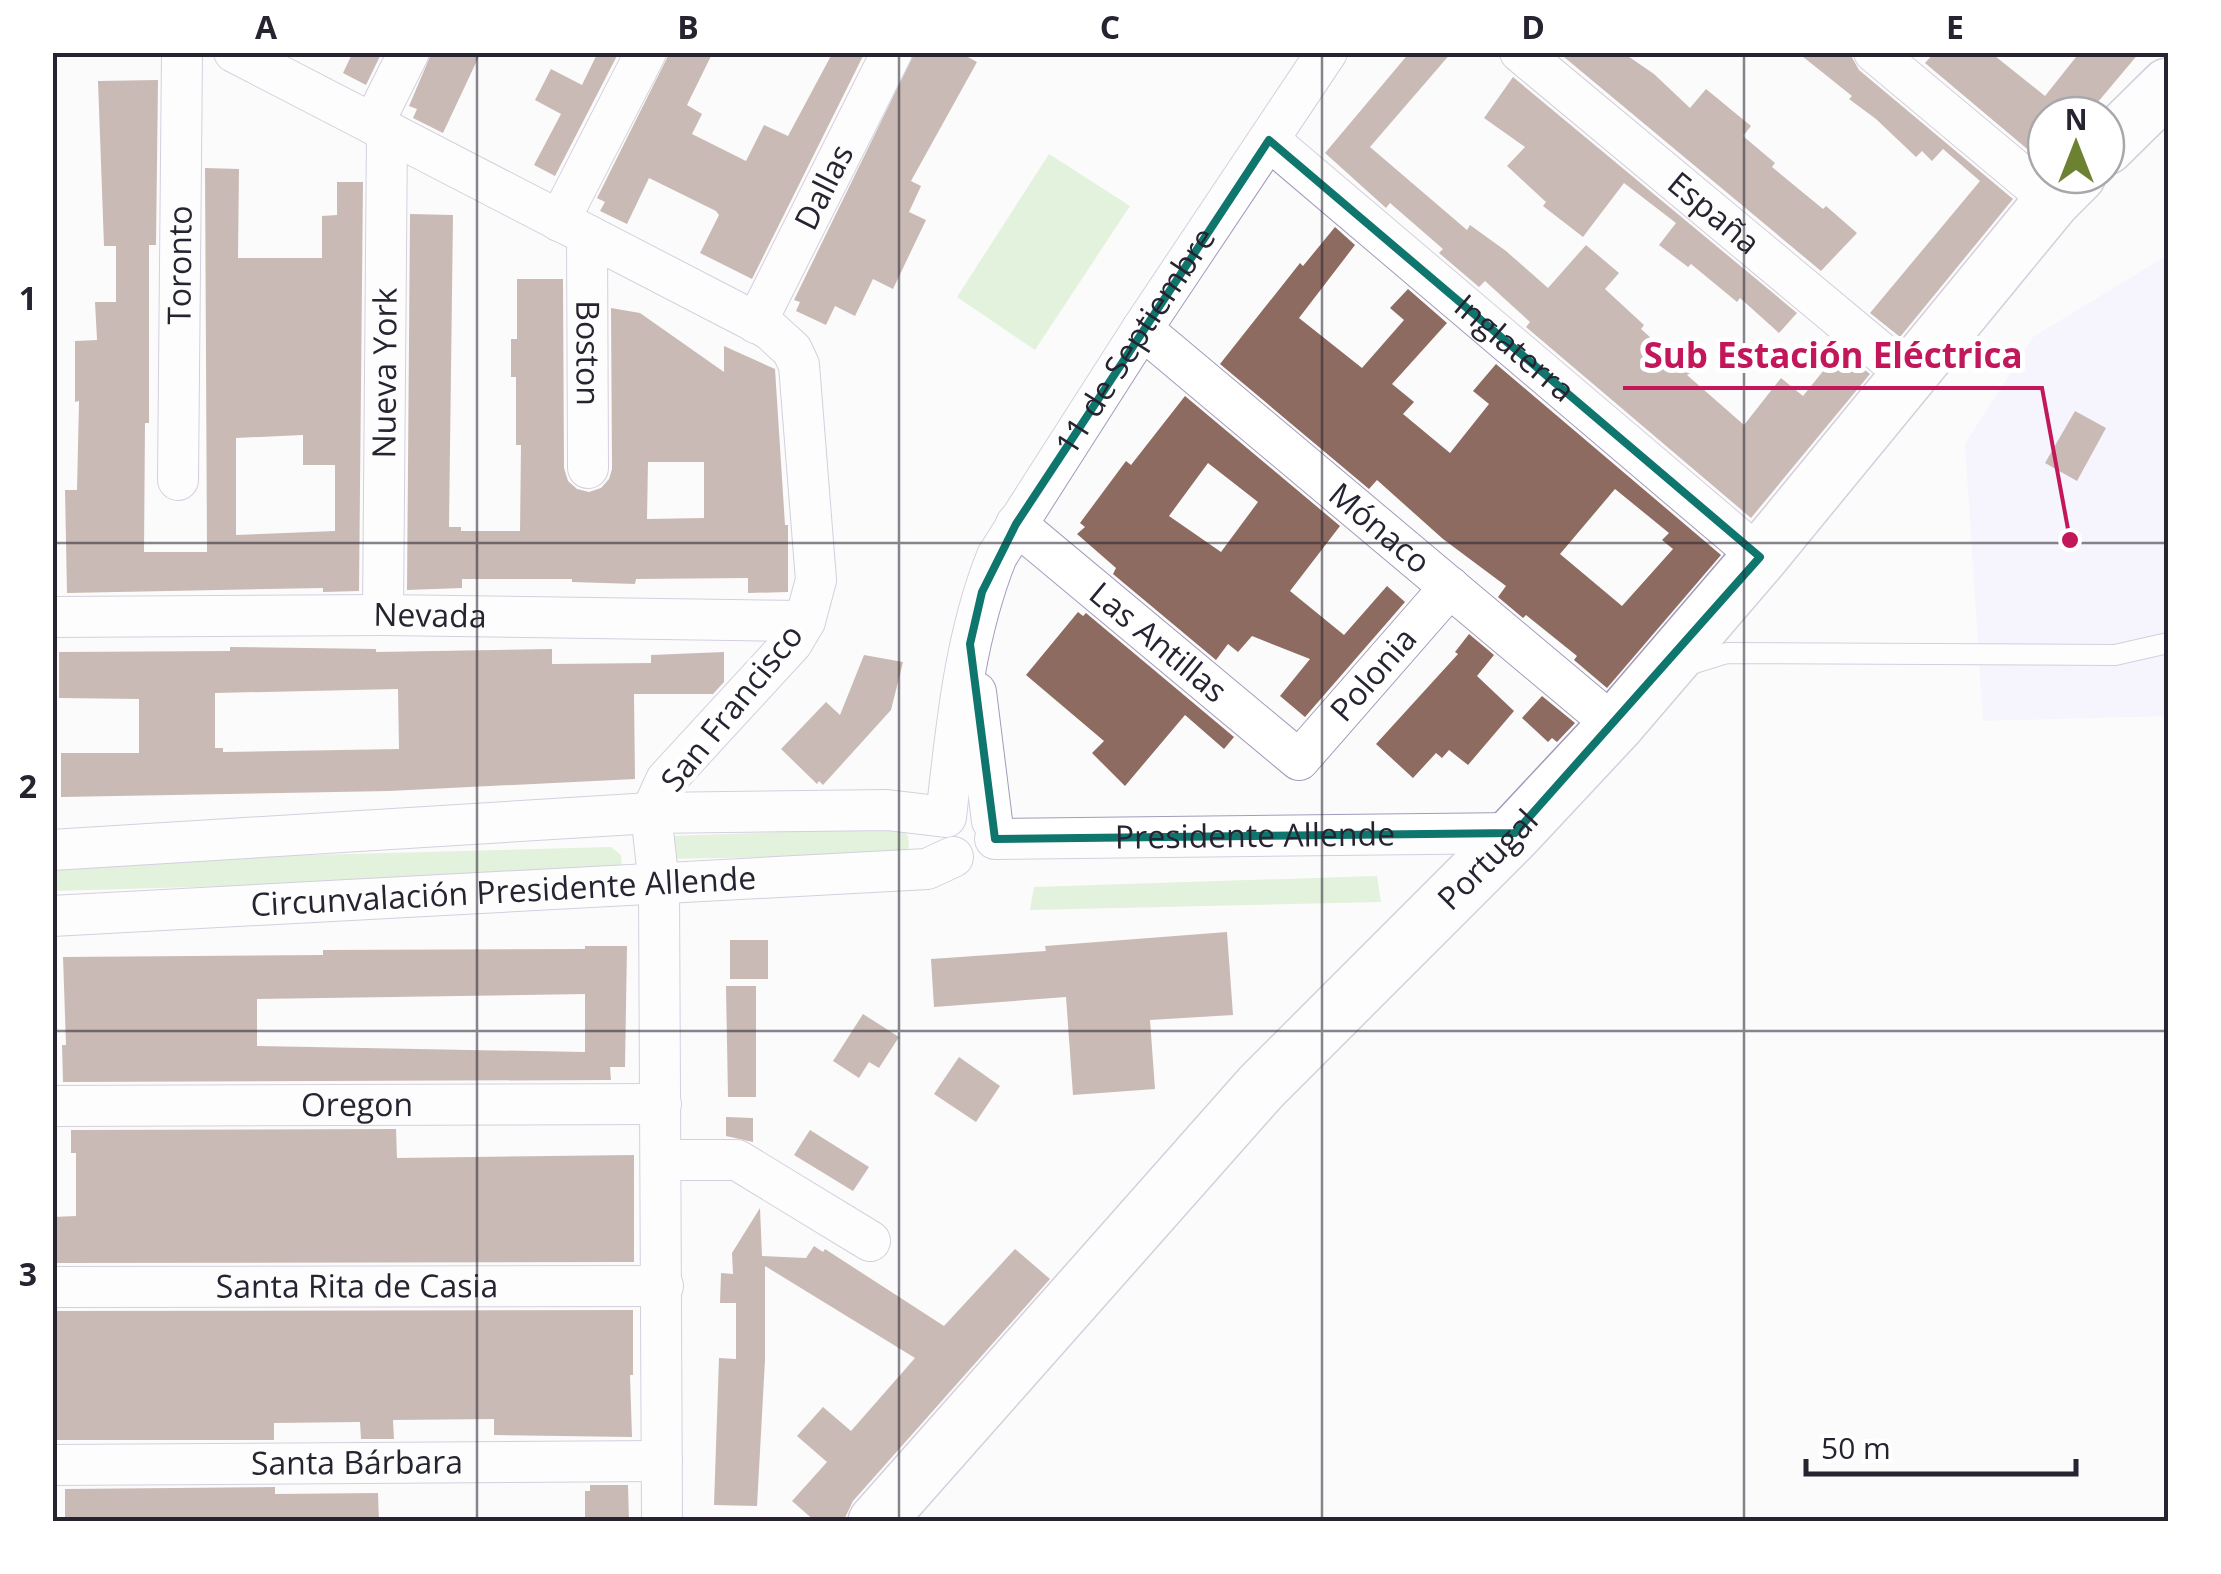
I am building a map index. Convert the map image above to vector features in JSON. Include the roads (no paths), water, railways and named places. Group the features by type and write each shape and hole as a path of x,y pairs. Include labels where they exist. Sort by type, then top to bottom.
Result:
{"main road":[{"path":"2126,128 2168,86"},
{"name":"Portugal","path":"876,1522 1262,1087 1515,833 1615,726 2059,195"}],"street":[{"name":"Toronto","path":"178,480 182,52"},
{"name":"San Francisco","path":"234,52 756,323 782,338 799,366 816,580 804,621 778,661 666,780 651,813 659,886 662,1522"},
{"name":"Nueva York","path":"383,615 380,128 409,52"},
{"name":"Boston","path":"588,468 573,228 646,52"},
{"name":"Dallas","path":"756,323 892,52"},
{"name":"11 de Septiembre","path":"946,817 970,644 982,592 997,556 1142,329 1327,52"},
{"name":"España","path":"1520,52 1909,376"},
{"path":"1874,52 2026,160"},
{"name":"Inglaterra","path":"1269,140 1760,556"},
{"name":"Mónaco","path":"1142,329 1615,726"},
{"name":"Las Antillas","path":"1016,524 1298,760"},
{"name":"Polonia","path":"1298,760 1450,587"},
{"name":"Nevada","path":"52,617 383,615 804,621"},
{"name":"11 de Septiembre","path":"970,644 994,830"},
{"name":"Circunvalación Presidente Allende","path":"52,850 651,813 887,810 946,817 961,807 970,807 979,809 994,830 992,847 979,859 970,862 953,857 927,869 52,916"},
{"path":"946,817 940,834 946,851 953,857"},
{"name":"Presidente Allende","path":"994,830 1515,833"},
{"name":"Oregon","path":"52,1106 660,1104"},
{"path":"663,1160 737,1160 870,1242"},
{"name":"Santa Rita de Casia","path":"52,1287 663,1286"},
{"name":"Santa Bárbara","path":"52,1465 662,1462"}],"lane":[{"path":"1659,674 1727,654 2115,654 2168,643"}],"place":[{"name":"Sub Estación Eléctrica","path":"2070,540"}]}
